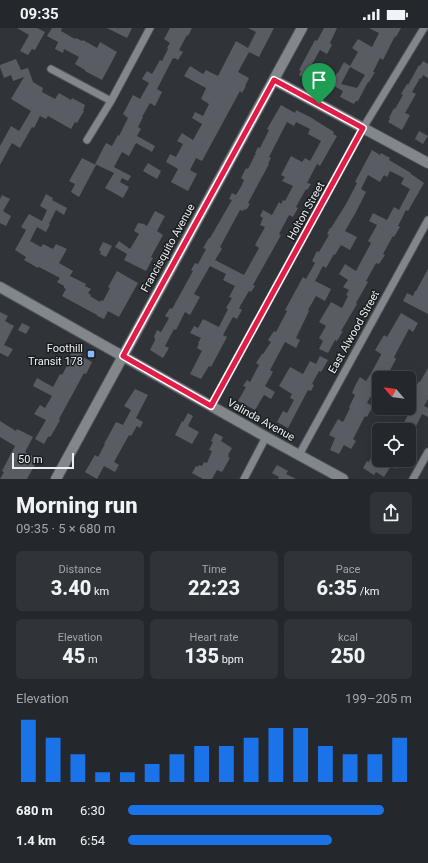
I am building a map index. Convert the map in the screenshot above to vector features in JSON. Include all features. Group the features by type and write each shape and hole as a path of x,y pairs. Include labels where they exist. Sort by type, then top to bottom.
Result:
{"street":[{"path":"87,140 111,101 150,28"},
{"name":"Francisquito Avenue","path":"56,479 302,28"},
{"name":"Holton Street","path":"211,406 363,128 424,28"},
{"path":"51,69 111,101"},
{"path":"274,80 428,163"},
{"name":"East Alwood Street","path":"299,455 428,220"},
{"name":"Valinda Avenue","path":"0,286 343,479"},
{"path":"244,479 266,437"},
{"path":"413,479 428,452"}],"building":[{"path":"17,28 37,28 45,32 35,50 32,49 28,55 20,51 29,35"},
{"path":"52,28 62,28 61,31 75,39 83,40 97,48 100,42 117,52 102,80 75,64 79,57 64,49 63,53 55,49 58,42 47,36"},
{"path":"107,28 132,28 127,38"},
{"path":"170,28 192,28 179,50 183,52 178,60 173,58 157,89 162,92 155,106 150,103 138,127 141,129 137,136 155,146 152,152 136,143 129,156 122,152 114,167 131,176 128,181 122,178 120,182 129,187 123,198 105,188 114,173 95,164 106,143 112,146 118,135 119,136 128,118 123,114 133,95 140,99 149,83 142,79 147,71 152,74 160,60 162,61 170,43 164,39"},
{"path":"248,28 274,28 259,57 249,52 238,72 249,78 246,86 242,93 240,91 202,161 196,158 190,170 197,174 188,191 171,182 178,169 166,162 170,154 176,157 183,144 177,141 182,133 193,140 202,124 192,118 195,112 203,116 209,104 201,99 206,88 184,76 190,66 203,74 206,70 218,76 236,41 248,48 256,32"},
{"path":"324,28 337,28 330,43 332,45 327,54 320,50 312,64 315,66 311,74 327,82 323,91 316,87 317,84 299,75 301,71 299,70 315,40 317,41"},
{"path":"369,28 401,28 396,37 395,36 383,60 380,58 373,72 375,72 358,101 354,104 340,97 343,91 330,84 344,62 350,66 358,52 352,48 358,39 372,47 379,33","holes":["350,67 365,75 357,88 341,84"]},
{"path":"16,59 21,70 28,68 33,82 43,88 42,92 55,99 59,93 71,100 72,98 85,105 84,111 77,123 75,122 71,129 48,116 46,119 40,116 34,128 32,127 20,148 12,143 0,165 0,146 11,126 19,131 31,111 11,99 24,77 13,81 11,75 4,78 0,67 0,65"},
{"path":"423,61 428,64 428,78 423,75 412,92 416,94 405,113 410,115 402,130 388,122 390,119 389,118 403,95 401,94"},
{"path":"281,105 295,113 296,110 310,117 334,132 333,134 337,136 320,166 317,164 307,183 311,184 307,190 306,189 296,207 298,208 293,217 289,215 279,234 281,235 253,285 255,286 251,292 249,291 239,308 242,310 237,319 233,317 223,335 227,337 211,367 209,366 201,379 190,374 202,351 197,348 201,338 190,333 194,326 198,328 203,319 219,327 228,309 226,308 232,298 229,297 235,286 223,280 226,274 210,266 194,294 200,297 190,315 185,312 176,330 174,329 165,346 169,348 163,358 150,350 155,340 154,337 157,330 161,332 169,318 165,316 170,308 172,309 193,271 191,270 195,263 198,264 206,249 203,248 232,200 229,199 232,193 236,195 242,185 244,180 241,178 246,168 248,169 258,147 260,148 269,130 267,129","holes":["287,122 294,126 296,122 310,129 308,134 321,141 310,161 305,158 302,162 291,156 281,175 285,177 282,181 293,186 285,201 283,200 281,204 279,202 272,215 263,210 260,216 263,218 260,225 265,227 255,245 259,248 244,275 215,260 222,249 220,247 240,210 246,210 250,204 248,203 269,164 271,158 269,157"]},
{"path":"419,131 428,136 423,144 415,139"},
{"path":"372,150 380,155 381,153 390,158 389,160 411,173 424,183 408,211 406,210 398,226 400,227 383,254 385,255 379,264 376,263 366,281 368,282 356,303 357,304 341,331 343,331 337,341 335,340 328,353 319,349 323,341 319,338 326,326 319,322 331,302 342,308 348,296 346,295 349,290 343,287 348,280 339,274 345,264 356,271 371,243 368,241 377,225 369,221 373,213 387,220 394,207 399,210 410,189 401,184 404,178 390,171 387,177 384,175 380,182 368,175 361,189 366,192 345,231 357,237 350,250 341,245 326,268 323,266 315,281 331,289 325,301 316,296 308,310 309,311 296,338 300,340 296,348 285,342 270,370 273,372 265,386 275,392 271,399 264,395 255,410 238,401 246,387 243,386 247,380 250,382 259,365 256,363 271,342 268,340 274,331 276,332 287,311 285,310 303,277 306,279 315,263 312,261 317,251 319,252 329,235 327,234 330,228 346,204 357,183 355,182"},
{"path":"82,158 96,165 79,197 71,192 75,184 69,181"},
{"path":"148,163 161,171 157,179 143,171"},
{"path":"46,194 53,198 52,200 67,208 64,215 56,210 46,232 37,227 30,241 41,247 43,244 53,249 56,244 67,249 59,263 73,271 70,276 86,284 85,286 91,289 88,293 91,295 90,296 100,302 101,300 103,301 110,288 108,287 117,271 138,283 119,317 108,311 104,319 62,296 66,289 57,282 60,278 24,260 26,257 15,250 26,230 21,227 29,214 42,221 47,210 40,206"},
{"path":"2,195 10,199 3,211 11,216 6,226 0,223 0,199"},
{"path":"155,211 165,216 157,231 163,235 151,257 153,258 146,271 124,260 127,254 115,247 119,241 130,249 139,234 134,231 138,223 147,226"},
{"path":"103,242 112,246 106,257 100,254 101,252 99,250"},
{"path":"428,269 428,314 403,301 407,293 413,296"},
{"path":"0,312 8,316 5,321 14,326 4,345 13,349 8,357 0,353"},
{"path":"401,313 418,323 413,332 409,329 394,357 396,359 390,371 372,371 381,355 375,350 384,335 387,337"},
{"path":"22,323 30,327 26,334 18,330"},
{"path":"74,348 83,353 81,356 92,362 86,374 84,373 51,436 48,437 44,444 35,439 46,420 34,414 40,405 45,408 52,396 33,386 37,378 53,387 69,362 67,361"},
{"path":"320,356 328,360 321,372 319,371 312,384 314,385 311,391 308,390 288,428 277,422 283,411 287,413 294,400 290,398 292,394 279,386 290,367 303,374 310,361 316,364"},
{"path":"428,368 428,399 424,406 428,408 428,417 422,414 416,426 416,423 404,423 408,415 416,415 416,387 419,381 420,382"},
{"path":"372,371 372,394 367,403 372,406 372,408 367,417 365,416 353,439 356,441 351,449 344,445 339,454 330,450 335,438 329,435 338,419 343,422 355,395 352,393 356,384 360,377 366,381"},
{"path":"135,389 148,395 136,418 143,422 140,428 137,426 131,436 129,435 114,462 119,465 115,472 104,466 97,479 85,472 95,455 98,457 116,422 123,425 131,410 124,406"},
{"path":"188,413 193,416 188,426 199,432 192,444 175,435"},
{"path":"0,421 16,431 17,429 33,437 25,452 38,459 27,479 0,479 4,472 2,471 15,446 0,437"},
{"path":"215,433 223,437 221,441 232,448 228,455 230,458 222,472 217,470 212,479 203,479 192,473 196,466 202,466 204,462 207,463 212,451 209,450 213,442 211,441"},
{"path":"372,456 372,467 390,467 384,477 376,472 374,475 363,468 367,461 369,462"},
{"path":"277,465 288,471 286,474 296,479 278,479 279,477 272,473"}],"place":[{"name":"Foothill Transit 178","path":"91,354"}],"route":[{"path":"274,80 319,104 363,128 211,406 123,356 274,80"}]}
